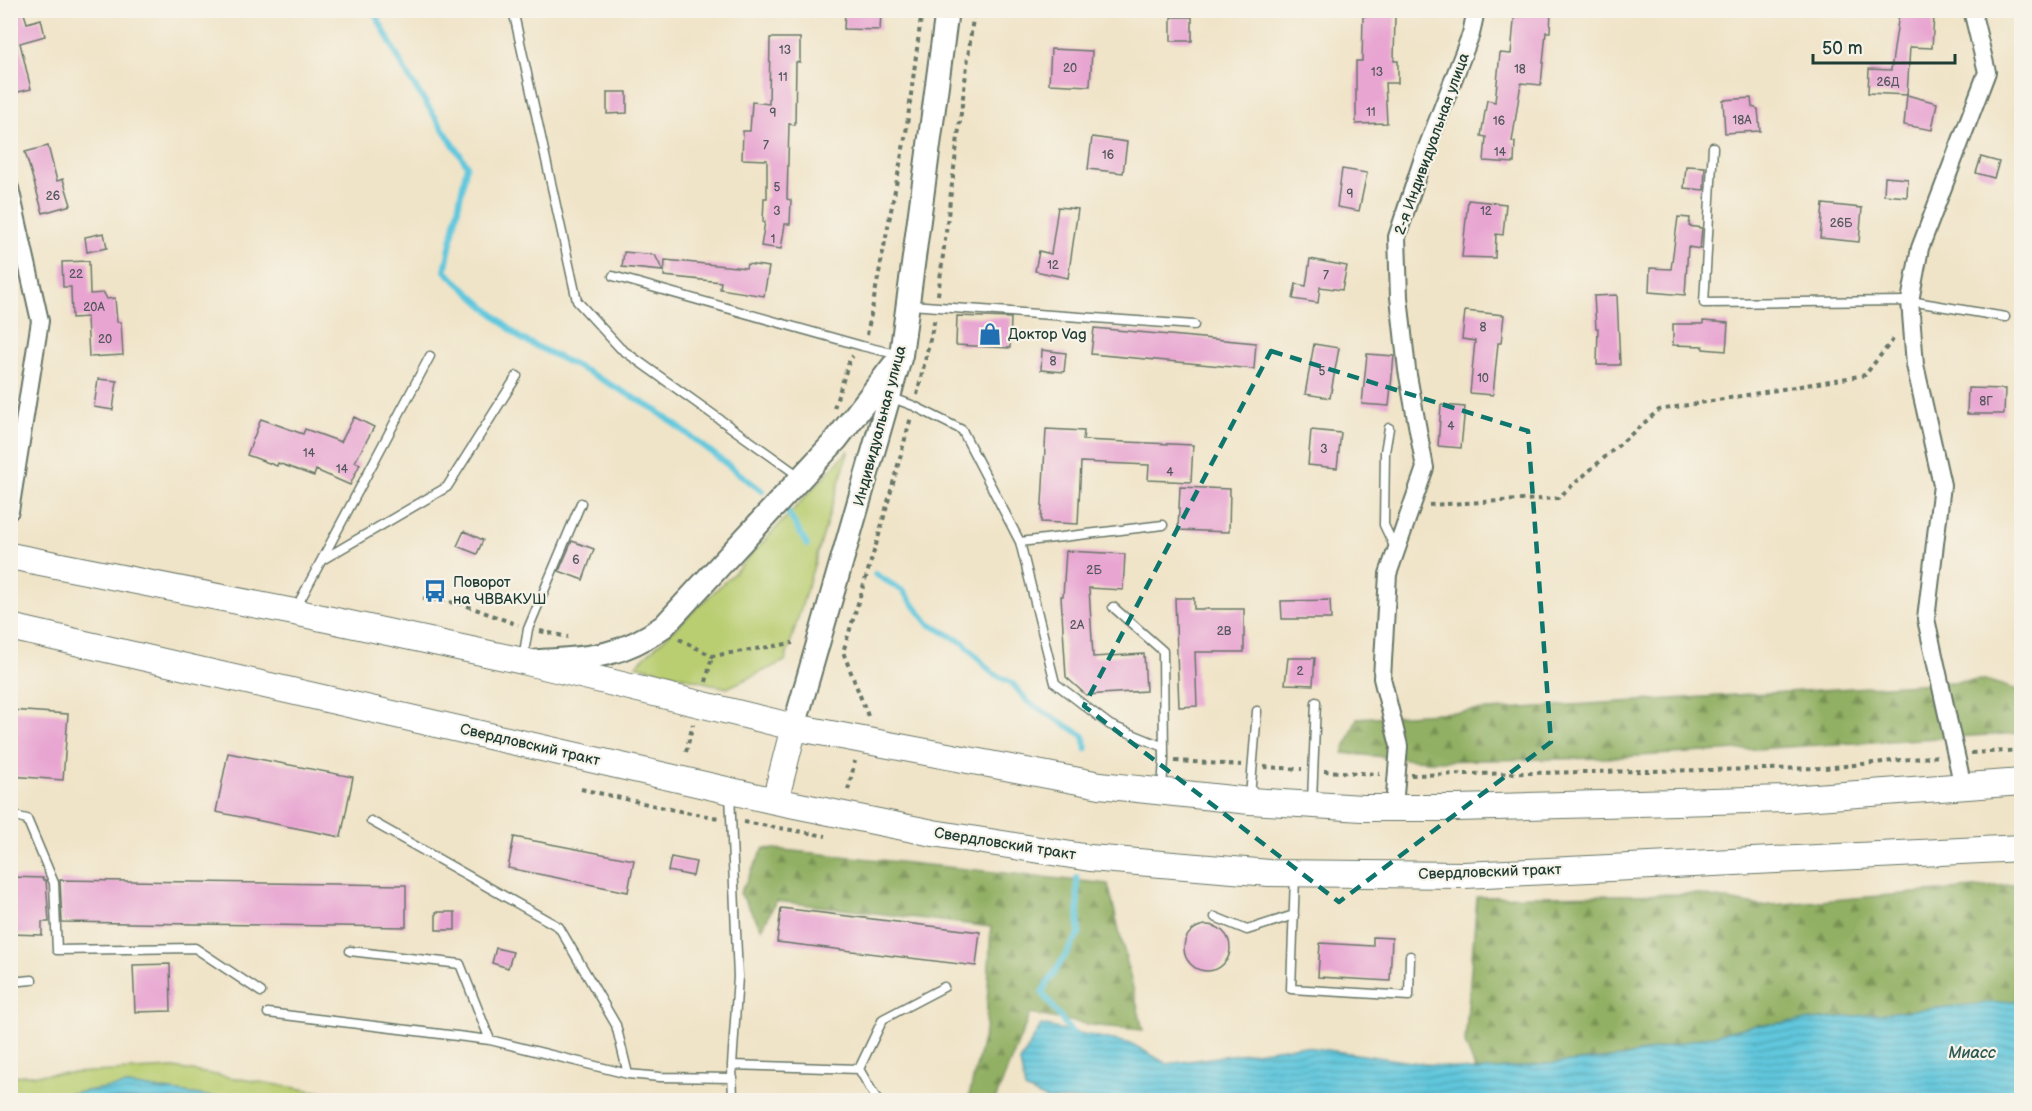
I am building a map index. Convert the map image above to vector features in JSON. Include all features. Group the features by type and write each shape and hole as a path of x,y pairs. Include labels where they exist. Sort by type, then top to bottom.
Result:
{"main road":[{"name":"Индивидуальная улица","path":"794,727 901,355 947,10"},
{"path":"523,661 584,659 617,652 644,640 664,626 836,440 901,355"},
{"path":"10,556 294,612 523,661 794,727 1100,785 1250,801 1362,808 1456,808 1789,799 2022,782"},
{"name":"Свердловский тракт","path":"10,627 775,801 933,833 1090,858 1269,873 1464,875 2022,848"},
{"path":"775,801 794,727"}],"street":[{"name":"2-я Индивидуальная улица","path":"1394,807 1395,775 1400,746 1382,678 1388,574 1425,468 1407,370 1399,297 1397,237 1424,155 1471,34 1476,10"},
{"path":"1963,787 1926,620 1942,485 1915,364 1910,309 1920,248 1987,72 1972,10"},
{"path":"10,188 40,321 10,511"}],"lane":[{"path":"513,10 577,301 620,348 802,478"},
{"path":"1713,147 1704,303 1910,309 2005,317"},
{"path":"613,276 901,355"},
{"path":"908,305 1194,325"},
{"path":"294,612 430,356"},
{"path":"321,560 447,487 517,376"},
{"path":"889,397 914,406 962,430 1020,542 1055,683 1110,725 1164,747"},
{"path":"1389,428 1385,452 1384,525 1396,551"},
{"path":"523,661 528,629 581,502"},
{"path":"1020,542 1163,525"},
{"path":"1113,607 1163,651 1162,791"},
{"path":"1312,805 1316,702"},
{"path":"1250,801 1257,711"},
{"path":"730,790 738,977 732,1065 733,1101"},
{"path":"10,815 27,819 54,883 57,950 195,948 261,992"},
{"path":"371,821 559,927 616,1025 628,1074"},
{"path":"1296,874 1291,989 1409,996 1410,956"},
{"path":"1215,917 1247,930 1294,915"},
{"path":"350,951 460,964 490,1040"},
{"path":"10,982 32,980"},
{"path":"859,1069 883,1019 944,987"},
{"path":"268,1012 490,1040 628,1074 732,1078"},
{"path":"732,1065 859,1069"},
{"path":"859,1069 877,1101"}],"path":[{"path":"1412,506 1558,498 1659,410 1865,375 1910,309"},
{"path":"678,639 712,656 793,643"},
{"path":"843,652 868,716"},
{"path":"706,682 712,656"},
{"path":"686,752 694,720"},
{"path":"1164,760 1395,775 1825,768 1956,754 2022,750"},
{"path":"848,790 855,761"},
{"path":"581,789 674,810 836,837"}],"highlighted area":[{"path":"1271,351 1528,431 1551,742 1339,902 1084,706"}],"green space":[{"path":"849,450 785,661 727,688 636,665 735,572"},
{"path":"1985,680 2021,691 2021,733 1604,758 1427,761 1343,753 1357,718"},
{"path":"764,848 1108,884 1143,1030 1098,1026 1030,1014 995,1100 968,1100 986,1027 991,927 776,901 762,929 740,893"},
{"path":"2021,884 2022,1000 2019,1001 1751,1026 1623,1057 1476,1071 1465,1043 1477,897 1696,894 1760,906"},
{"path":"174,1068 369,1100 235,1100 128,1085 11,1100 10,1076"}],"water":[{"name":"Миасс","path":"2021,1000 2021,1100 1048,1100 1025,1089 1020,1062 1041,1025 1132,1044 1167,1064 1299,1046 1476,1071 1623,1057 1751,1026"},
{"path":"128,1085 235,1100 25,1100"}],"building":[{"path":"10,10 23,10 27,23 41,19 45,36 20,43 31,89 10,94"},
{"path":"1515,10 1551,10 1550,32 1546,32 1541,85 1521,83 1512,142 1515,142 1514,163 1484,161 1486,137 1481,136 1487,100 1495,102 1500,53 1511,54"},
{"path":"845,11 881,13 880,30 844,29"},
{"path":"1899,14 1934,15 1932,48 1910,47 1907,95 1868,93 1869,69 1891,70"},
{"path":"1363,16 1395,16 1394,61 1398,61 1398,83 1385,83 1387,123 1356,124 1356,61 1362,61"},
{"path":"1171,17 1192,17 1192,41 1171,41"},
{"path":"770,38 800,38 800,62 796,62 795,125 789,124 787,199 791,200 790,224 785,224 781,249 761,246 765,222 763,222 764,198 767,198 767,160 742,159 743,131 750,131 752,102 769,104"},
{"path":"1051,49 1092,51 1090,86 1049,84"},
{"path":"607,92 627,92 627,113 607,114"},
{"path":"1907,95 1937,103 1932,130 1904,125"},
{"path":"1751,98 1752,107 1758,109 1760,131 1725,133 1723,100"},
{"path":"1092,137 1127,142 1123,173 1088,169"},
{"path":"48,146 57,181 63,179 71,205 43,213 25,152"},
{"path":"1981,157 1999,162 1994,178 1976,173"},
{"path":"1686,166 1705,167 1704,190 1684,188"},
{"path":"1342,169 1367,173 1359,211 1337,207"},
{"path":"1885,177 1908,179 1907,197 1884,195"},
{"path":"1468,200 1506,204 1503,235 1496,234 1495,258 1462,257"},
{"path":"1823,204 1862,208 1859,242 1820,238"},
{"path":"1058,207 1078,209 1068,278 1035,271 1039,251 1051,254"},
{"path":"1678,217 1690,218 1689,226 1702,228 1700,249 1688,247 1685,295 1649,292 1650,268 1671,269"},
{"path":"104,233 107,248 87,252 85,237"},
{"path":"624,252 655,255 663,271 622,267"},
{"path":"1310,259 1347,266 1342,290 1320,287 1318,303 1293,299 1296,284 1306,286"},
{"path":"665,260 746,268 747,264 769,267 764,296 720,289 721,282 664,276"},
{"path":"89,261 90,294 104,293 107,299 115,298 117,322 121,322 123,355 89,357 87,317 72,318 71,287 63,287 62,262"},
{"path":"1617,295 1620,365 1597,365 1598,328 1596,328 1594,296"},
{"path":"1465,311 1504,315 1501,343 1498,343 1493,395 1470,393 1475,341 1462,339"},
{"path":"957,316 1011,318 1010,348 956,345"},
{"path":"1703,321 1728,323 1726,351 1703,349 1703,346 1673,345 1673,324 1703,324"},
{"path":"1094,328 1256,343 1254,369 1091,354"},
{"path":"1314,344 1339,348 1330,398 1305,394"},
{"path":"1042,350 1066,353 1064,372 1041,370"},
{"path":"1367,354 1394,356 1389,406 1362,404"},
{"path":"98,379 117,381 113,410 94,407"},
{"path":"1968,388 2005,389 2004,414 1967,414"},
{"path":"1441,405 1465,407 1461,448 1438,446"},
{"path":"354,417 374,427 355,462 360,464 350,485 316,470 314,476 247,455 261,419 303,434 305,429 341,442"},
{"path":"1046,429 1084,431 1083,440 1193,445 1191,482 1148,480 1149,465 1081,462 1078,524 1041,522"},
{"path":"1311,430 1341,433 1337,468 1308,465"},
{"path":"1180,487 1230,489 1229,532 1178,530"},
{"path":"464,531 483,540 477,554 457,546"},
{"path":"572,541 594,549 583,580 559,571"},
{"path":"1066,551 1125,554 1123,590 1089,588 1093,657 1144,654 1146,691 1086,695 1066,677 1061,596 1063,596"},
{"path":"1175,598 1194,598 1194,609 1244,609 1244,652 1195,652 1197,706 1179,707"},
{"path":"1330,600 1331,619 1282,619 1281,601"},
{"path":"1288,658 1315,658 1313,685 1285,684"},
{"path":"10,710 68,714 63,780 10,776"},
{"path":"228,753 353,777 341,837 216,812"},
{"path":"514,837 634,860 628,892 508,868"},
{"path":"671,857 696,862 693,876 668,871"},
{"path":"10,877 46,880 49,922 42,922 42,935 10,934"},
{"path":"60,880 406,885 406,927 62,922"},
{"path":"781,908 980,932 976,966 777,942"},
{"path":"436,912 455,912 455,930 436,930"},
{"path":"1207,925 1223,932 1230,948 1223,964 1207,971 1191,964 1184,948 1191,932"},
{"path":"1373,937 1392,938 1390,981 1318,977 1320,943 1373,946"},
{"path":"496,948 513,952 508,968 492,963"},
{"path":"170,964 171,1011 135,1012 133,965"}],"waterway":[{"path":"373,10 408,76 467,165 445,271 520,338 590,373 656,410 762,491"},
{"path":"786,509 807,545"},
{"path":"875,574 903,591 929,624 964,643 992,673 1012,683 1028,702 1084,736 1086,749"},
{"path":"1074,1036 1042,992 1079,934 1077,878"}],"place":[{"name":"Доктор Vag","path":"990,334"},
{"name":"Поворот на ЧВВАКУШ","path":"435,591"}]}
